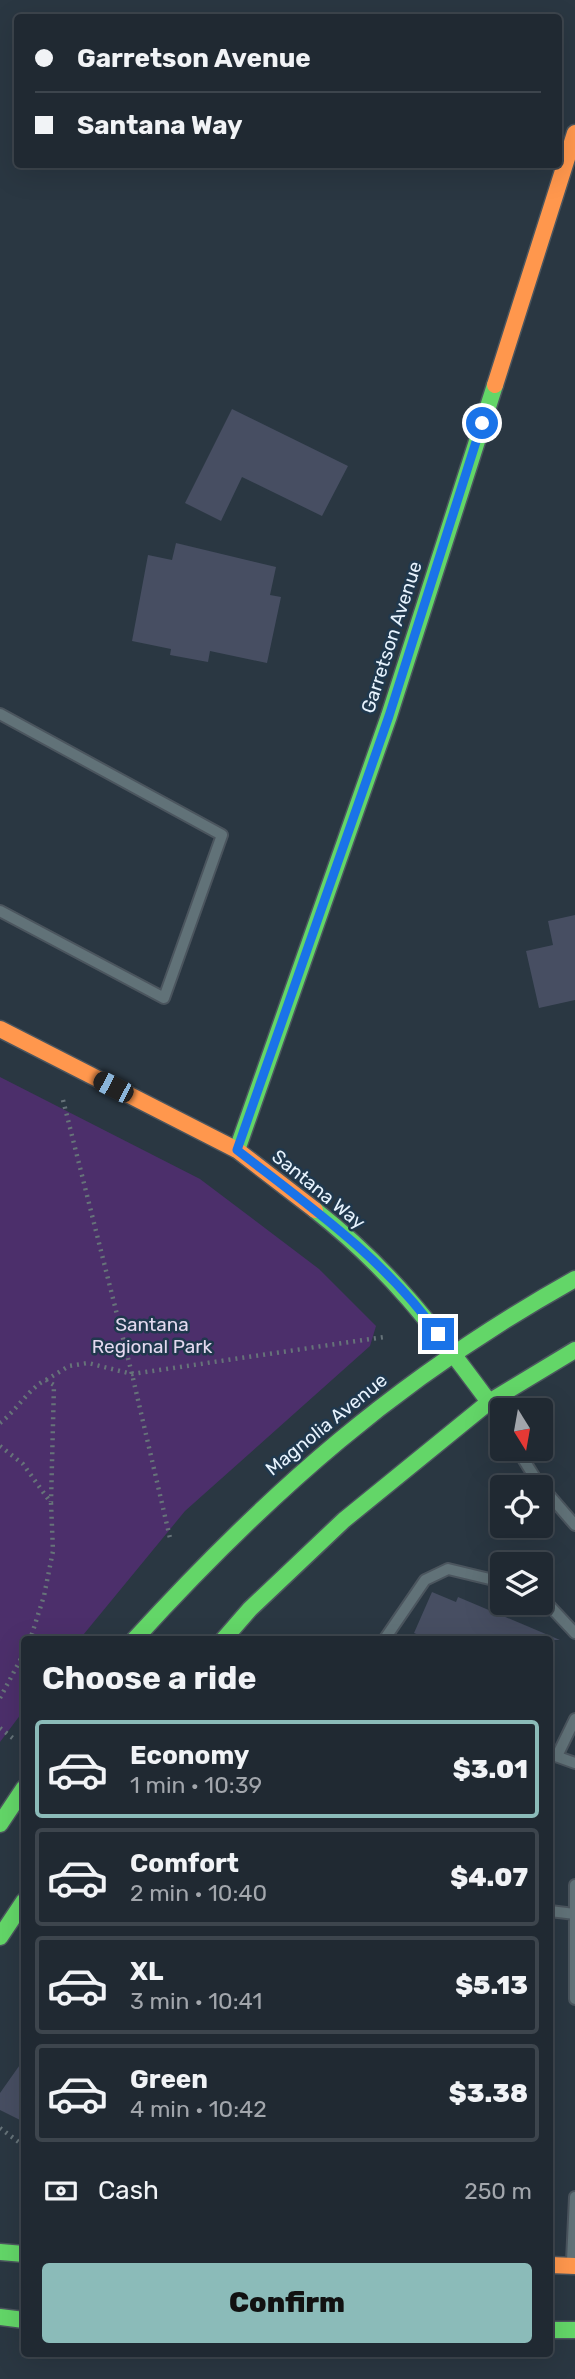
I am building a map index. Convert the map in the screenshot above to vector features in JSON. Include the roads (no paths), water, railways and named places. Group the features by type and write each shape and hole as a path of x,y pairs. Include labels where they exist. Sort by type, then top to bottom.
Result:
{"street":[{"name":"Garretson Avenue","path":"237,1150 389,716 575,133"},
{"name":"Santana Way","path":"0,1029 237,1150 322,1216 389,1275 424,1313 489,1402"},
{"name":"Magnolia Avenue","path":"138,1636 250,1515 339,1436 512,1312 575,1279"},
{"path":"226,1636 250,1609 344,1520 489,1402 575,1350"},
{"path":"0,1824 21,1792"},
{"path":"0,1937 21,1906"},
{"path":"0,2252 21,2254"},
{"path":"553,2265 574,2266"},
{"path":"0,2317 21,2320"},
{"path":"553,2330 575,2330"}],"lane":[{"path":"0,714 222,835 164,998 0,911"},
{"path":"524,1461 537,1481 575,1525"},
{"path":"387,1636 425,1580 448,1569 490,1579"},
{"path":"553,1609 575,1633"},
{"path":"575,1719 553,1755 575,1763"},
{"path":"575,1885 575,1999"},
{"path":"553,1910 574,1914"},
{"path":"574,2266 575,2197"}],"park label":[{"name":"Santana Regional Park","path":"152,1335"}]}
